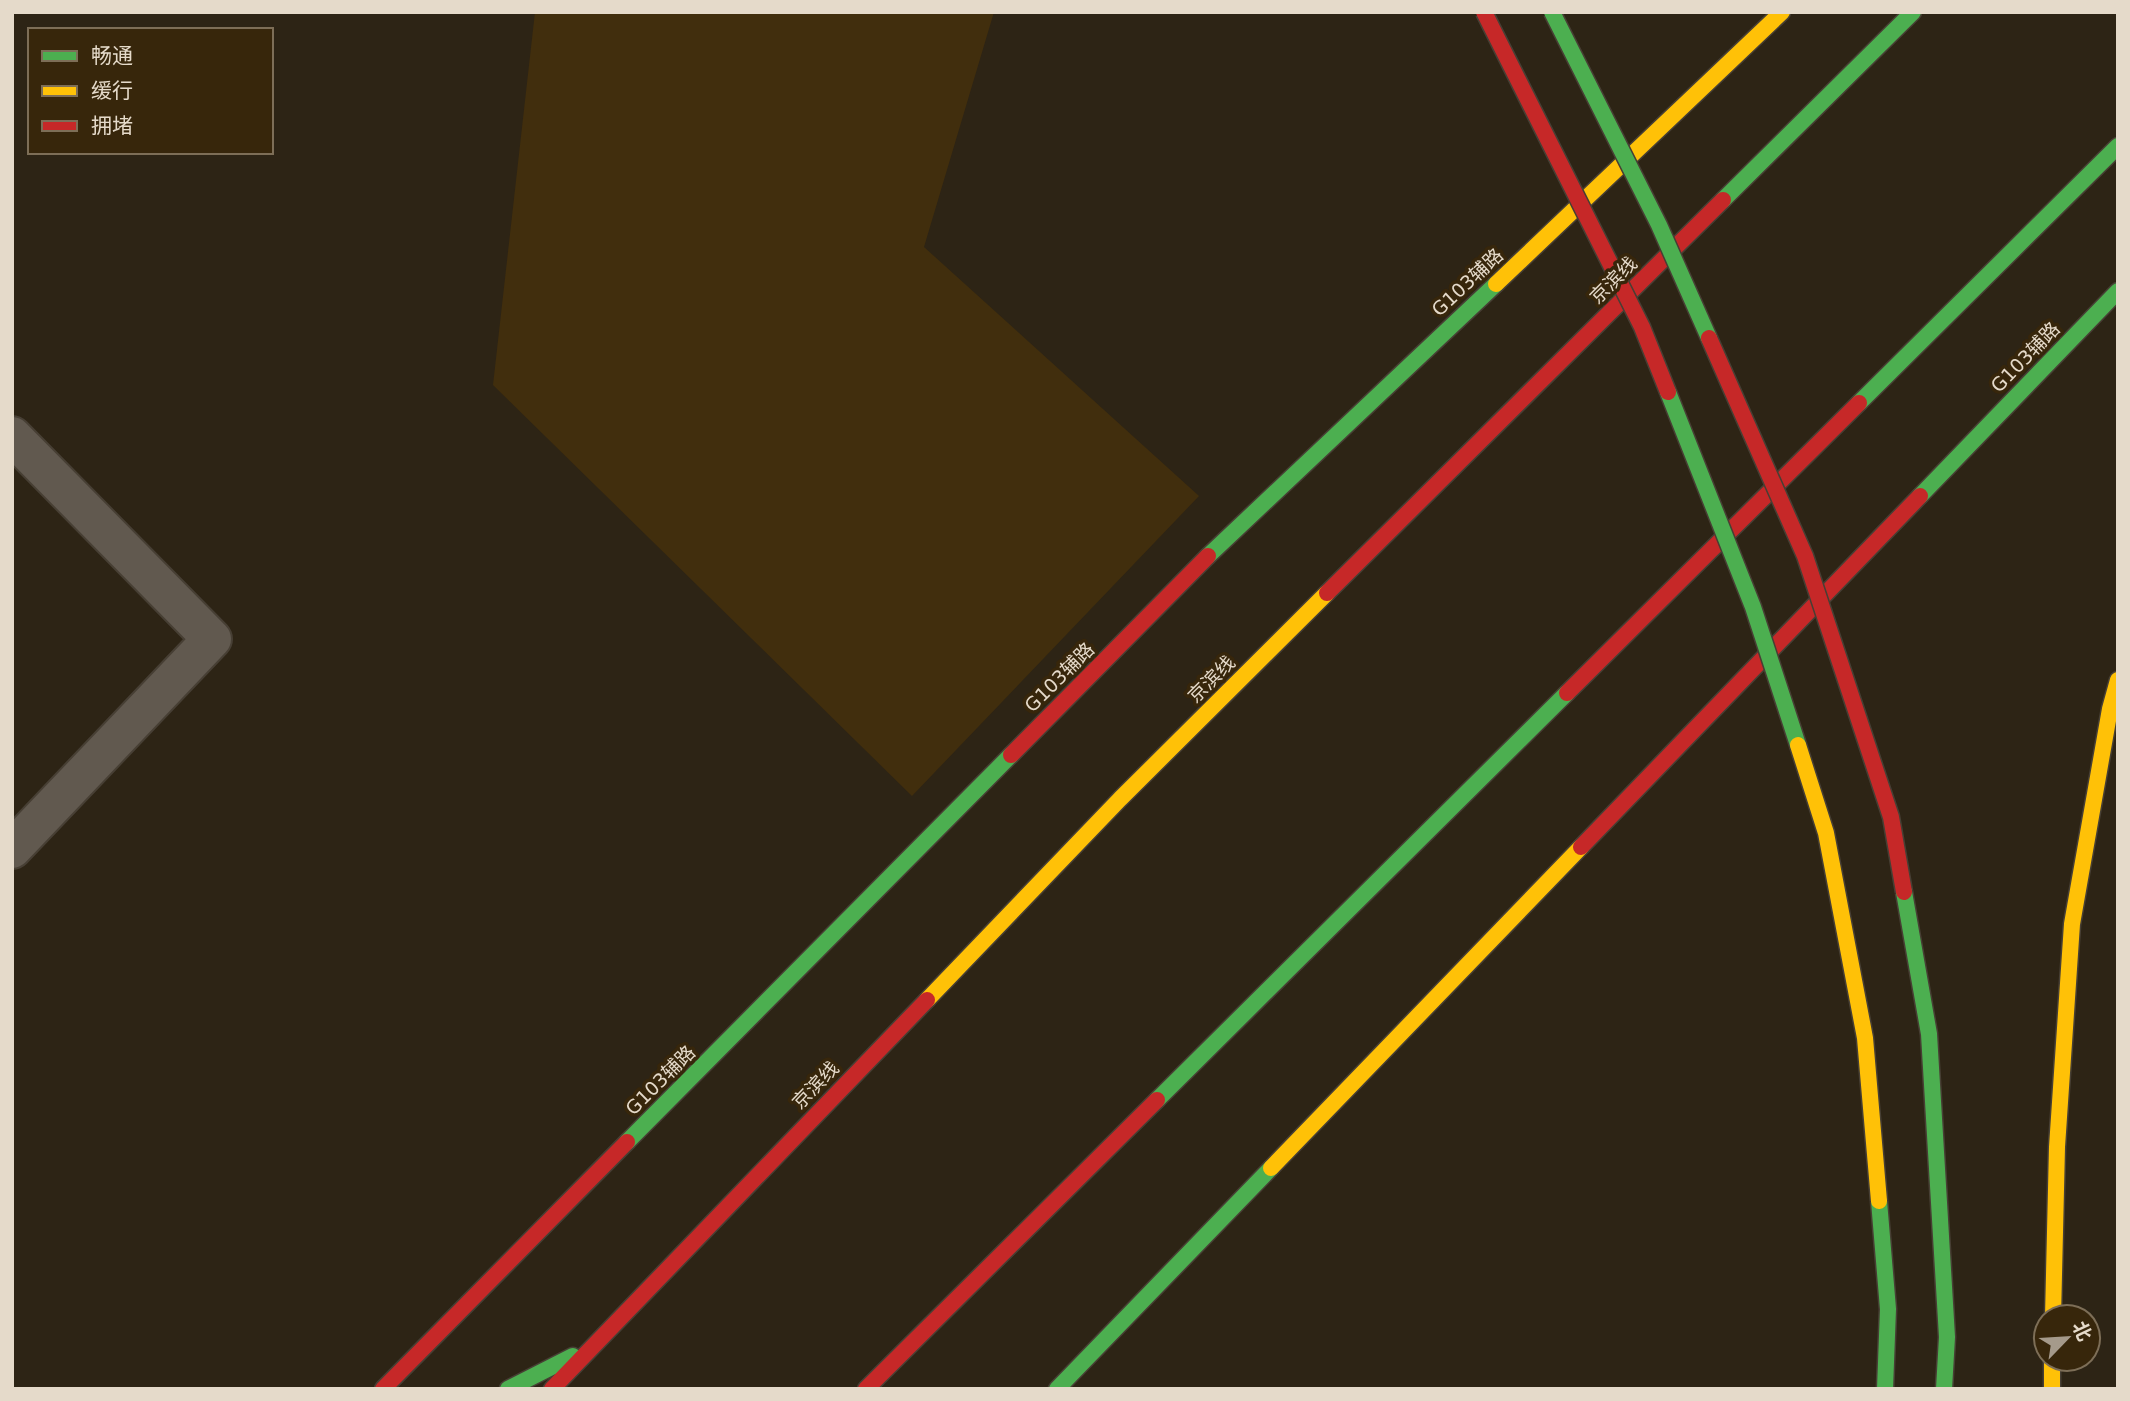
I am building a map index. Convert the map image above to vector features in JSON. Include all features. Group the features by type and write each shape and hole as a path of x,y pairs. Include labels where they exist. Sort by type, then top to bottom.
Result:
{"main road":[{"path":"1484,12 1642,327 1753,607 1826,834 1865,1038 1888,1309 1885,1389"},
{"path":"1552,12 1659,225 1805,556 1891,817 1929,1034 1947,1336 1944,1389"},
{"name":"G103辅路","path":"383,1389 1197,567 1782,12"},
{"name":"京滨线","path":"552,1389 1120,799 1913,12"},
{"path":"866,1389 2118,146"},
{"name":"G103辅路","path":"1057,1389 2118,291"},
{"path":"2053,1303 2057,1147 2072,924 2110,709 2118,680"},
{"path":"508,1389 591,1347"}],"street":[{"path":"12,436 212,639 12,849"}],"shaded area":[{"path":"535,12 994,12 924,247 1199,496 912,796 493,385"}],"traffic: fast":[{"path":"1552,12 1659,225 1709,338"},
{"path":"1723,200 1913,12"},
{"path":"1859,403 2118,146"},
{"path":"1208,556 1496,284"},
{"path":"1920,496 2118,291"},
{"path":"1668,392 1753,607 1798,745"},
{"path":"1157,1100 1567,693"},
{"path":"627,1142 1011,755"},
{"path":"1904,892 1929,1034 1947,1337 1944,1389"},
{"path":"1057,1389 1271,1168"},
{"path":"1879,1201 1888,1309 1885,1389"},
{"path":"508,1389 573,1356"}],"traffic: slow":[{"path":"1496,284 1782,12"},
{"path":"927,1000 1120,799 1327,593"},
{"path":"2053,1303 2057,1147 2072,924 2110,709 2118,680"},
{"path":"1798,745 1826,833 1865,1038 1879,1201"},
{"path":"1271,1168 1581,847"},
{"path":"2052,1373 2052,1389"}],"traffic: jam":[{"path":"1484,12 1642,327 1668,392"},
{"path":"1327,593 1723,200"},
{"path":"1709,338 1805,556 1891,817 1904,892"},
{"path":"1567,693 1859,403"},
{"path":"1581,847 1920,496"},
{"path":"1011,755 1208,556"},
{"path":"552,1389 927,1000"},
{"path":"866,1389 1157,1100"},
{"path":"383,1389 627,1142"}]}
